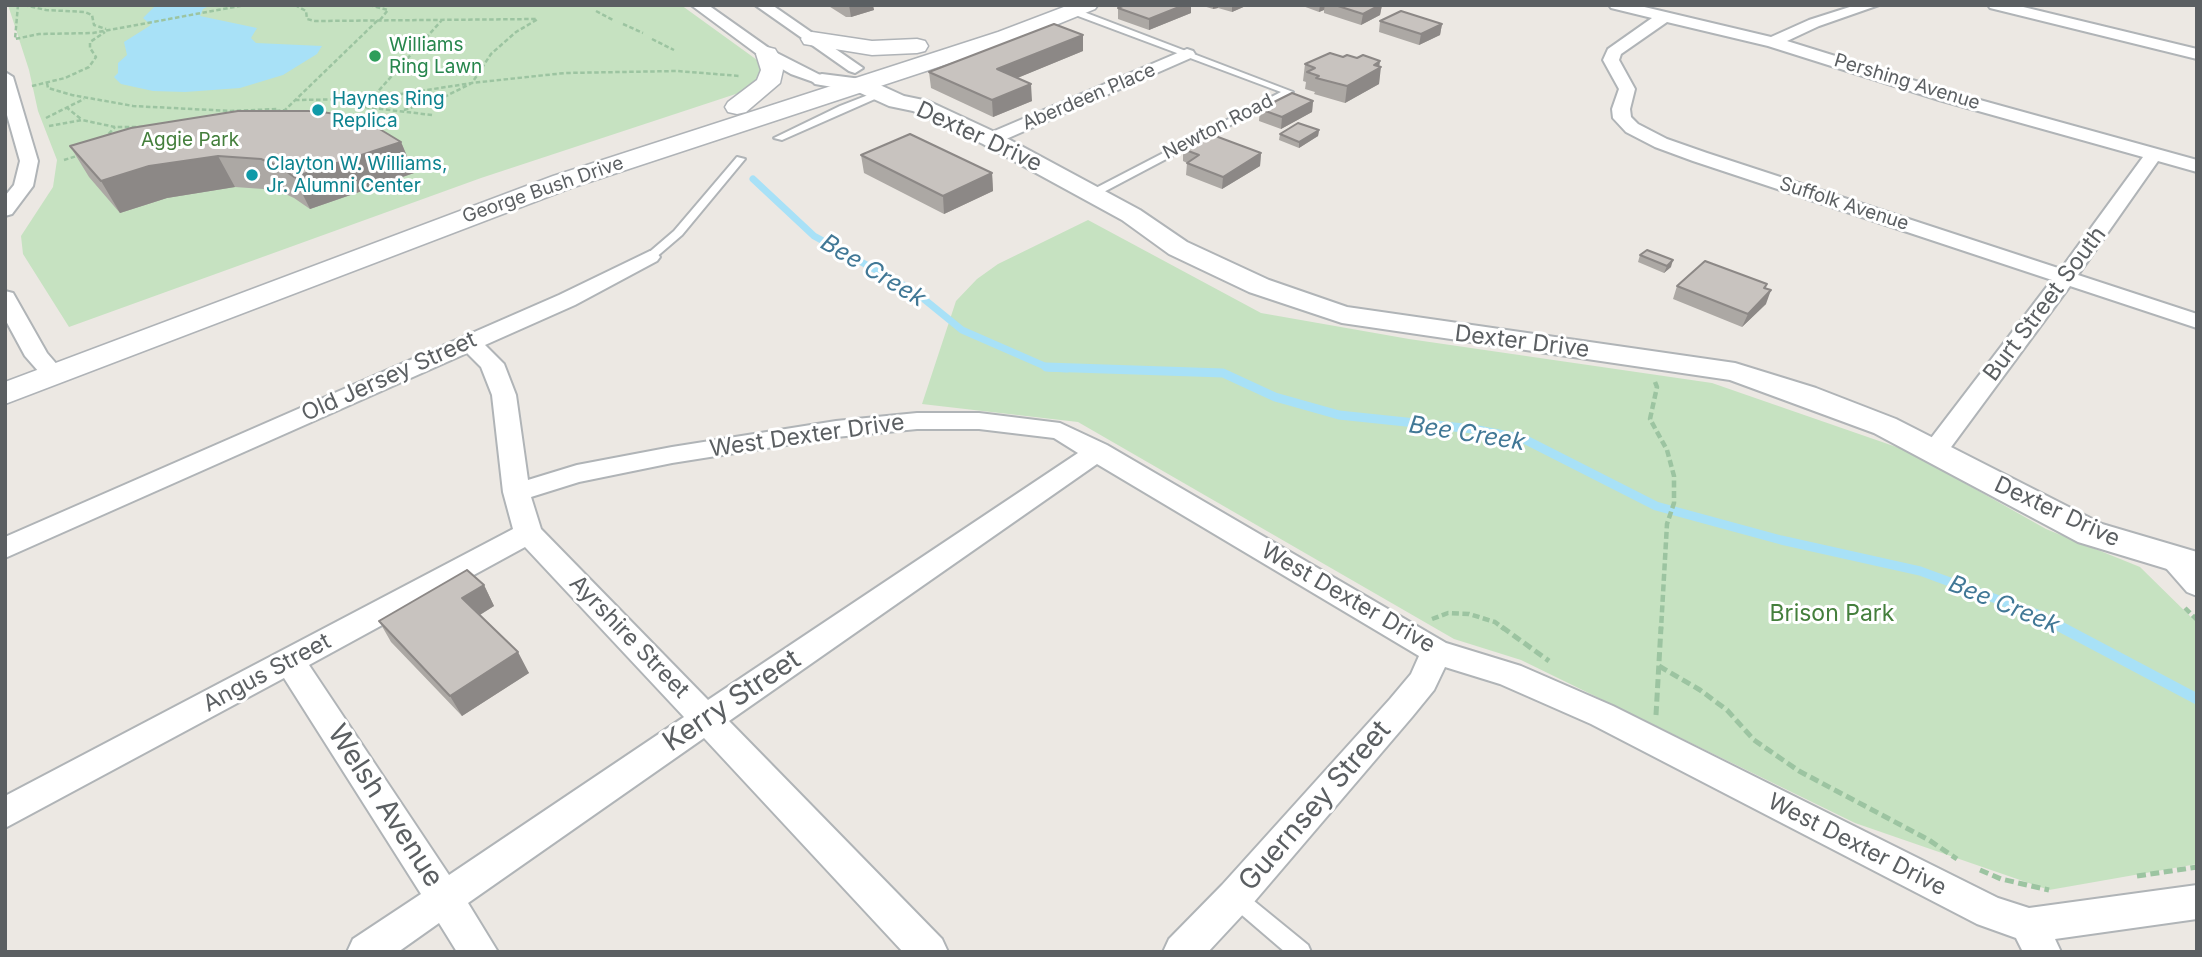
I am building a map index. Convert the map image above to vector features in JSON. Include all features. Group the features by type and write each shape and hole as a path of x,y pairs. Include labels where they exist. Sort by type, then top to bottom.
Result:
{"main road":[{"name":"George Bush Drive","path":"5,368 46,365 562,182 1006,37 1081,8"},
{"name":"George Bush Drive","path":"5,394 46,365 517,178 822,80 866,82 916,46 943,36"},
{"path":"812,39 872,48 916,46"},
{"path":"737,107 768,83 772,70 767,54"}],"street":[{"path":"698,5 767,54 797,71 822,80"},
{"path":"762,5 812,39 866,82"},
{"name":"Pershing Avenue","path":"1616,5 1662,18 1773,41 1945,96 2197,166"},
{"path":"1773,41 1814,23 1872,5"},
{"path":"1994,5 2197,54"},
{"name":"Suffolk Avenue","path":"1662,18 1614,52 1611,60 1627,89 1621,110 1622,118 1632,128 1661,143 1700,157 2197,321"},
{"name":"Aberdeen Place","path":"990,139 1187,54"},
{"path":"5,77 9,103 28,156 26,181 5,210"},
{"name":"Dexter Drive","path":"866,82 990,139 1094,193 1178,248 1259,286 1342,315 1735,372 1885,426 2090,533 2185,563"},
{"name":"Burt Street South","path":"1934,452 2066,277 2154,154"},
{"path":"5,161 28,156"},
{"name":"Old Jersey Street","path":"5,548 567,299 650,257"},
{"path":"5,298 46,365"},
{"name":"Ayrshire Street","path":"468,342 492,364 504,395 516,492 528,533 929,952"},
{"name":"West Dexter Drive","path":"516,492 577,474 672,455 836,429 917,421 979,421 1060,431 1428,647 1510,675 1602,715 1990,912 2035,938 2197,902"},
{"name":"Kerry Street","path":"366,952 1098,451"},
{"name":"Angus Street","path":"5,813 528,533"},
{"path":"2185,563 2190,595"},
{"name":"Guernsey Street","path":"1182,952 1235,897 1423,681 1428,647"},
{"name":"Welsh Avenue","path":"290,661 479,952"}],"lane":[{"name":"Newton Road","path":"1081,8 1187,54 1289,92 1094,193"},
{"path":"779,138 843,108 866,82"},
{"name":"Old Jersey Street","path":"650,257 678,233 740,159"},
{"path":"1235,897 1301,952"}],"path":[{"path":"18,5 15,38 108,30 245,5"},
{"path":"24,5 39,9 85,12 92,15 94,25 108,30"},
{"path":"295,5 306,11 307,19 315,21 538,19 492,54 472,83 442,98 400,111"},
{"path":"231,117 285,110 388,10 369,5"},
{"path":"596,11 613,20"},
{"path":"432,115 363,107 443,19"},
{"path":"623,24 643,33"},
{"path":"32,86 75,74 93,64 96,55 90,48 90,42 108,30"},
{"path":"652,39 674,50"},
{"path":"295,100 369,99 472,83 610,71 677,71 729,75"},
{"path":"47,83 48,88 85,99 169,108 285,110"},
{"path":"46,118 85,99"},
{"path":"66,107 82,120"},
{"path":"49,126 82,120 115,127 151,127"},
{"path":"98,148 115,127"},
{"path":"64,160 87,152"},
{"path":"1645,714 1656,720 1667,524 1674,503 1674,476 1668,450 1650,419 1657,387 1651,373"},
{"path":"2190,595 2197,620"},
{"path":"1428,647 1420,623 1448,613 1469,614 1495,622 1555,664"},
{"path":"1659,666 1718,703 1754,740 1799,771 1929,841 1965,864"},
{"path":"2130,877 2197,867"},
{"path":"1977,869 2001,879 2049,890 2063,888"}],"green space":[{"name":"Aggie Park","path":"8,5 681,5 764,65 760,86 481,178 69,327 23,254 21,236 53,187 57,160 38,111 29,70"},
{"name":"Brison Park","path":"1088,220 1261,313 1409,339 1712,383 1908,451 2046,529 2140,567 2197,623 2197,864 2049,890 1855,823 1521,660 1454,639 1078,422 922,404 956,301 977,279 998,264"}],"water":[{"path":"156,5 211,5 203,9 200,16 257,28 251,38 256,43 322,46 317,54 283,75 240,88 185,92 153,91 121,84 114,77 118,73 118,63 127,55 124,42 151,25 143,18"}],"building":[{"path":"1125,5 1184,5 1149,19 1118,8"},
{"path":"1335,5 1380,5 1363,14"},
{"path":"1401,11 1442,24 1421,34 1380,21"},
{"path":"1054,24 1083,35 997,69 1031,84 992,100 929,72"},
{"path":"1330,53 1357,58 1363,55 1380,61 1374,65 1381,67 1347,86 1316,78 1319,76 1307,72 1315,68 1305,64"},
{"path":"1292,93 1313,101 1282,117 1260,109"},
{"path":"238,111 314,111 343,115 368,122 401,142 294,177 279,166 261,159 218,156 149,166 101,181 70,146 131,128"},
{"path":"1298,123 1319,130 1299,142 1280,134"},
{"path":"910,134 992,173 943,196 861,155"},
{"path":"1210,134 1261,153 1223,177 1187,163 1199,155 1183,149"},
{"path":"1647,250 1673,260 1667,266 1640,255"},
{"path":"1705,261 1767,284 1764,288 1771,290 1748,314 1677,286"},
{"path":"467,570 484,585 462,598 518,652 450,696 379,621"}],"waterway":[{"name":"Bee Creek","path":"753,179 814,236 914,291 962,330 1047,367"},
{"name":"Bee Creek","path":"1047,367 1223,373 1275,397 1339,415 1473,429 1524,439 1656,506 1781,540 1920,571 2037,614 2064,629"},
{"name":"Bee Creek","path":"1047,367 1067,369"},
{"name":"Bee Creek","path":"2061,627 2197,699"}],"place":[{"name":"Williams Ring Lawn","path":"375,56"},
{"name":"Haynes Ring Replica","path":"318,110"},
{"name":"Clayton W. Williams, Jr. Alumni Center","path":"252,175"}]}
